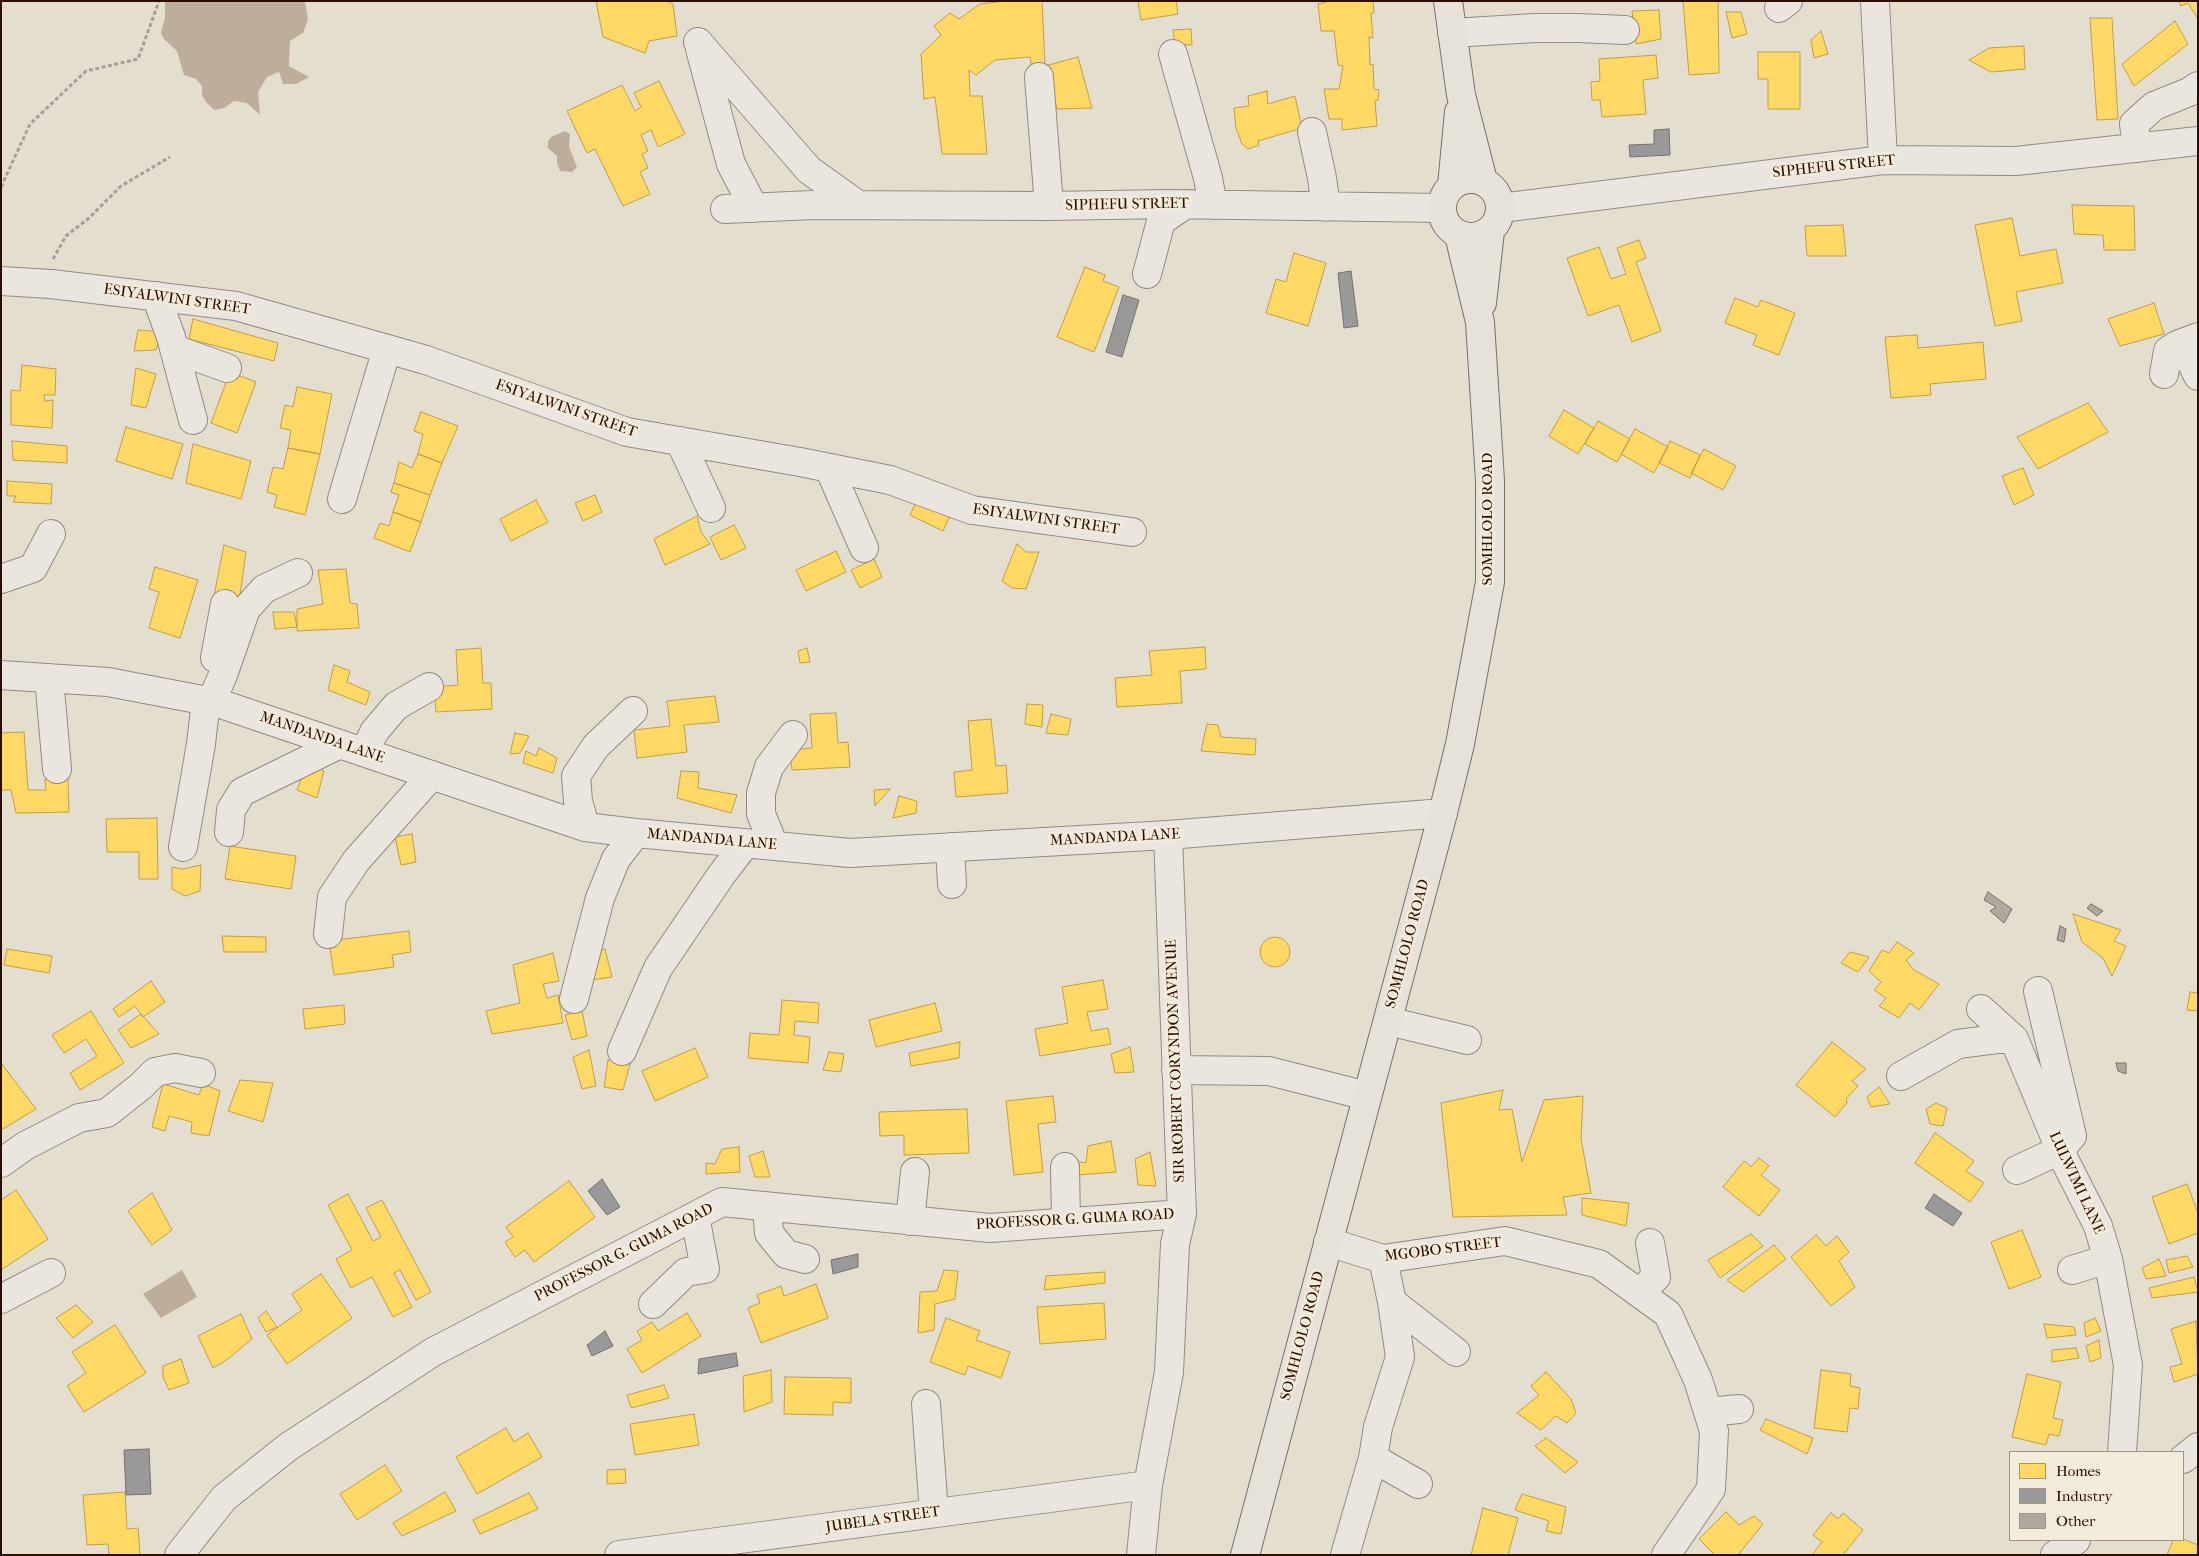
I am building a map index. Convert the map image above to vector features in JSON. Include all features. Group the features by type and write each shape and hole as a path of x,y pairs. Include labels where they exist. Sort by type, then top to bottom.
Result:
{"main road":[{"path":"1448,1 1461,95 1483,181"},
{"path":"1447,197 1461,95"},
{"path":"1447,197 1467,179 1483,181 1496,192 1496,219 1475,237 1459,235"},
{"name":"SOMHLOLO ROAD","path":"1245,1555 1443,813 1460,744 1490,582 1490,481 1480,322 1459,235 1446,224 1447,197"},
{"name":"SOMHLOLO ROAD","path":"1480,322 1496,219"}],"street":[{"path":"1875,1 1883,160"},
{"path":"1452,34 1535,28 1625,30"},
{"path":"754,208 731,164 698,42 808,170 858,206"},
{"path":"1173,54 1208,178 1213,205"},
{"path":"1039,77 1049,206"},
{"path":"2138,148 2134,124 2154,106 2198,86"},
{"path":"1312,132 1326,207"},
{"name":"SIPHEFU STREET","path":"1496,219 1883,160 2016,161 2198,141"},
{"name":"SIPHEFU STREET","path":"725,210 812,205 1049,206 1186,204 1326,207 1447,197"},
{"path":"1147,274 1161,221 1186,204"},
{"name":"ESIYALWINI STREET","path":"1,281 39,283 236,306 426,360 628,432 890,480 972,510 1132,532"},
{"path":"156,296 174,349 193,420"},
{"path":"2164,374 2168,351 2177,345 2198,337"},
{"path":"2198,337 2190,346 2192,364 2198,376"},
{"path":"174,349 227,368"},
{"path":"342,499 387,349"},
{"path":"680,441 711,508"},
{"path":"829,468 864,548"},
{"path":"1,579 33,568 51,534"},
{"path":"208,701 226,667 246,609 264,589 298,573"},
{"path":"183,847 226,604"},
{"name":"MANDANDA LANE","path":"1,675 108,682 208,701 432,774 586,827 636,833 850,853 1168,835 1443,813"},
{"path":"49,678 57,770"},
{"path":"229,832 231,810 242,792 352,748 374,732 396,706 428,687"},
{"path":"586,827 578,801 576,776 596,746 633,711"},
{"path":"774,846 761,814 761,793 769,767 792,735"},
{"path":"328,934 332,897 356,861 432,774"},
{"path":"574,999 587,942 600,898 616,860 636,833"},
{"name":"SIR ROBERT CORYNDON AVENUE","path":"1141,1555 1148,1485 1169,1372 1175,1244 1182,1214 1168,835"},
{"path":"622,1051 658,968 746,843"},
{"path":"950,847 952,884"},
{"path":"2017,1170 2060,1150 2072,1136 2038,991"},
{"path":"1981,1009 2014,1039"},
{"path":"1388,1021 1467,1040"},
{"path":"1901,1076 1958,1044 1997,1039 2014,1039"},
{"name":"LULWIMI LANE","path":"2014,1039 2060,1150 2098,1226 2108,1259 2128,1365 2122,1451"},
{"path":"1,1163 25,1146 78,1118 107,1113 141,1086 155,1072 175,1068 201,1073"},
{"path":"1176,1070 1269,1071 1368,1096"},
{"path":"1065,1167 1066,1222"},
{"path":"910,1221 915,1172"},
{"name":"PROFESSOR G. GUMA ROAD","path":"180,1555 224,1498 288,1447 433,1352 722,1202 990,1228 1182,1214"},
{"path":"767,1207 769,1233 786,1254 806,1259"},
{"path":"653,1304 686,1272 706,1269 695,1216"},
{"name":"MGOBO STREET","path":"1328,1242 1383,1259 1505,1241 1599,1264 1668,1314 1698,1380 1714,1431 1711,1489 1666,1555"},
{"path":"1639,1293 1656,1277 1650,1243"},
{"path":"1345,1555 1373,1458 1378,1427 1400,1357 1392,1302 1383,1259"},
{"path":"2072,1270 2108,1259"},
{"path":"1,1299 51,1273"},
{"path":"1392,1302 1456,1352"},
{"path":"926,1404 934,1513"},
{"path":"1708,1412 1739,1409"},
{"path":"1373,1458 1418,1484"},
{"name":"JUBELA STREET","path":"619,1555 1148,1485"},
{"path":"2053,1555 2054,1541"},
{"path":"2053,1555 2074,1541"}],"path":[{"path":"1,187 30,124 72,84 86,71 138,59 159,1"},
{"path":"39,283 66,236 89,218 121,186 170,157"}],"shaded area":[{"path":"165,1 305,1 308,19 303,33 290,41 289,66 309,77 296,84 283,84 279,72 267,77 258,92 260,115 247,103 234,101 224,108 214,110 206,102 202,95 202,86 196,79 184,75 177,51 164,39 161,33 165,18"},
{"path":"565,131 570,134 569,147 577,167 572,172 560,171 557,156 548,148 548,141 551,137"},
{"path":"182,1270 197,1297 161,1318 143,1294"}],"building: Homes":[{"path":"596,1 667,1 673,4 677,36 649,41 645,53 603,37"},
{"path":"1006,1 1042,1 1045,66 1032,68 1030,57 995,60 976,75 969,70 970,96 982,96 987,154 942,154 935,97 924,99 921,54 941,35 934,26 950,13 959,19 980,4"},
{"path":"1138,1 1176,1 1178,14 1141,20"},
{"path":"1330,1 1373,1 1374,13 1371,13 1373,38 1369,37 1370,65 1373,64 1374,89 1379,90 1378,100 1375,101 1377,126 1342,130 1342,119 1329,119 1324,89 1339,89 1343,66 1338,65 1334,31 1321,31 1318,4"},
{"path":"1683,1 1718,1 1719,73 1689,75"},
{"path":"2179,1 2198,1 2198,19 2188,3 2181,6"},
{"path":"1659,10 1661,39 1636,44 1632,11"},
{"path":"1726,12 1741,12 1747,34 1732,38"},
{"path":"2090,18 2112,18 2118,119 2097,120"},
{"path":"2175,21 2188,44 2134,86 2122,64"},
{"path":"1191,29 1192,45 1175,44 1173,30"},
{"path":"1821,31 1828,54 1814,58 1811,40"},
{"path":"2024,46 2025,69 1991,72 1969,60 1989,48"},
{"path":"1758,52 1800,52 1800,109 1768,109 1768,79 1758,79"},
{"path":"1656,55 1658,78 1643,80 1646,114 1602,117 1600,100 1592,100 1591,82 1600,81 1599,59"},
{"path":"1078,57 1092,108 1057,109 1045,66"},
{"path":"659,81 685,134 658,147 651,130 641,135 648,151 642,154 648,168 640,172 650,194 623,206 595,149 587,153 567,111 622,85 635,111 641,107 634,93"},
{"path":"1267,91 1268,104 1295,96 1302,128 1258,141 1259,145 1248,149 1242,144 1236,128 1234,108 1249,106 1248,96"},
{"path":"2072,205 2134,206 2135,250 2104,250 2103,235 2074,234"},
{"path":"2012,218 2020,256 2056,249 2063,283 2016,292 2022,321 1995,326 1975,225"},
{"path":"1843,225 1846,256 1807,256 1805,226"},
{"path":"1639,240 1646,258 1636,262 1661,331 1632,342 1619,305 1588,316 1567,258 1599,247 1611,279 1626,274 1617,248"},
{"path":"1294,253 1326,263 1308,326 1266,313 1276,279 1286,282"},
{"path":"1085,267 1105,275 1103,281 1119,287 1094,352 1057,337"},
{"path":"1735,298 1758,307 1761,300 1795,313 1779,355 1753,345 1757,335 1725,323"},
{"path":"2154,303 2164,334 2120,346 2108,319"},
{"path":"193,319 278,343 274,361 189,339"},
{"path":"138,330 162,332 156,350 134,351"},
{"path":"1917,335 1918,348 1983,342 1986,379 1930,384 1931,395 1891,398 1885,337"},
{"path":"22,365 56,369 55,395 44,395 45,401 53,400 52,428 11,425 11,390 20,391"},
{"path":"136,368 156,374 146,408 131,405"},
{"path":"230,372 256,382 237,433 211,423"},
{"path":"297,387 332,394 320,454 288,448 291,430 280,428 285,405 293,407"},
{"path":"2088,403 2108,432 2038,469 2017,437"},
{"path":"1564,410 1594,428 1578,454 1549,436"},
{"path":"421,412 458,426 442,463 418,454 423,434 414,431"},
{"path":"1598,421 1630,439 1617,462 1585,444"},
{"path":"126,427 183,444 172,479 116,461"},
{"path":"1635,429 1668,447 1654,473 1621,454"},
{"path":"12,441 67,446 67,463 13,460"},
{"path":"1670,441 1700,455 1690,478 1659,463"},
{"path":"193,444 251,461 241,499 186,483"},
{"path":"288,448 320,454 305,515 274,507 277,495 267,492 273,467 283,469"},
{"path":"1704,449 1736,466 1723,490 1691,473"},
{"path":"418,454 442,463 430,495 394,483 399,462 412,468"},
{"path":"2023,468 2034,495 2014,505 2002,476"},
{"path":"7,481 52,484 51,504 13,502 16,496 7,496"},
{"path":"394,483 430,495 421,522 393,512 399,495 391,492"},
{"path":"595,495 602,512 583,521 575,503"},
{"path":"536,500 548,522 511,541 500,519"},
{"path":"917,500 950,516 943,531 910,515"},
{"path":"393,512 421,522 410,552 374,538 380,523 389,526"},
{"path":"697,516 701,532 710,544 665,565 654,539"},
{"path":"734,525 746,548 721,560 710,537"},
{"path":"1017,544 1026,552 1039,552 1026,589 1012,588 1002,581"},
{"path":"224,545 246,552 239,603 214,596"},
{"path":"836,551 846,572 806,591 796,570"},
{"path":"874,559 882,577 860,588 851,570"},
{"path":"155,567 198,580 180,638 149,628 159,592 149,589"},
{"path":"346,569 350,603 357,604 359,628 297,631 297,609 323,604 318,570"},
{"path":"273,612 294,612 297,627 275,629"},
{"path":"1205,647 1206,669 1180,671 1182,703 1117,707 1115,678 1152,675 1149,651"},
{"path":"481,648 483,683 491,683 492,709 436,712 434,687 458,685 456,650"},
{"path":"807,648 810,662 800,663 798,651"},
{"path":"334,665 350,671 347,682 370,692 366,705 328,690"},
{"path":"715,696 719,722 684,725 687,752 637,758 634,730 670,726 667,701"},
{"path":"1027,704 1043,705 1042,727 1025,724"},
{"path":"836,713 838,743 848,742 850,767 792,770 790,750 812,748 810,714"},
{"path":"1051,714 1071,719 1068,735 1046,733"},
{"path":"991,719 996,766 1006,765 1008,793 956,797 954,772 972,770 968,721"},
{"path":"1207,724 1218,725 1221,737 1256,739 1255,755 1201,751"},
{"path":"24,732 28,790 46,790 45,779 68,779 69,812 16,813 11,790 1,790 1,733"},
{"path":"515,733 529,736 520,753 510,754"},
{"path":"539,748 557,758 553,773 523,763 526,751 536,756"},
{"path":"307,763 324,771 317,798 297,790"},
{"path":"681,771 699,772 698,788 737,795 731,813 677,798"},
{"path":"890,789 875,806 874,790"},
{"path":"899,796 917,801 916,813 893,818"},
{"path":"157,818 158,879 139,879 139,852 107,852 106,819"},
{"path":"412,834 416,862 401,865 395,837"},
{"path":"230,846 296,856 291,889 225,879"},
{"path":"201,865 200,891 185,896 172,889 172,867 183,869"},
{"path":"2073,914 2121,930 2114,941 2126,946 2112,976 2103,958 2082,942"},
{"path":"409,931 411,952 392,955 394,967 334,975 329,941"},
{"path":"222,936 266,937 266,952 224,952"},
{"path":"1275,937 1286,941 1290,952 1286,963 1275,967 1264,963 1260,952 1264,941"},
{"path":"1897,942 1914,953 1906,960 1914,970 1939,984 1919,1010 1910,1003 1899,1018 1879,1006 1886,998 1874,990 1881,982 1869,971 1882,950 1889,953"},
{"path":"7,949 52,956 49,973 4,965"},
{"path":"605,949 612,977 591,980 584,955"},
{"path":"1850,952 1869,957 1858,972 1841,963"},
{"path":"553,953 559,981 543,984 547,998 558,995 563,1023 492,1034 486,1011 520,1003 513,965"},
{"path":"1103,980 1108,1009 1087,1012 1091,1031 1108,1028 1111,1044 1040,1056 1035,1029 1068,1023 1062,987"},
{"path":"151,981 165,1002 143,1017 135,1006 119,1017 113,1009"},
{"path":"2190,992 2198,993 2198,1011 2187,1010"},
{"path":"782,1000 819,1003 818,1023 795,1021 794,1035 810,1037 808,1063 748,1058 750,1033 779,1035"},
{"path":"935,1003 942,1031 876,1047 869,1020"},
{"path":"344,1005 345,1024 305,1029 303,1009"},
{"path":"91,1011 124,1063 80,1090 70,1073 97,1056 86,1039 64,1053 52,1035"},
{"path":"582,1011 587,1036 572,1040 565,1015"},
{"path":"141,1014 159,1034 131,1048 118,1030"},
{"path":"960,1042 959,1058 911,1066 909,1053"},
{"path":"1832,1042 1866,1069 1852,1081 1858,1086 1846,1099 1847,1103 1835,1117 1796,1085"},
{"path":"1130,1047 1134,1072 1115,1073 1111,1054"},
{"path":"695,1048 708,1077 655,1101 642,1071"},
{"path":"589,1050 596,1086 582,1089 573,1057"},
{"path":"829,1052 844,1054 841,1072 823,1070"},
{"path":"608,1060 631,1060 623,1090 604,1087"},
{"path":"1,1063 36,1109 3,1129 1,1126"},
{"path":"240,1080 273,1083 263,1122 228,1111"},
{"path":"163,1084 199,1095 203,1084 220,1091 209,1136 191,1133 192,1122 169,1116 165,1131 152,1127"},
{"path":"1879,1087 1890,1104 1871,1107 1867,1097"},
{"path":"1503,1090 1499,1110 1512,1109 1522,1162 1544,1100 1583,1096 1581,1139 1591,1193 1563,1197 1567,1215 1453,1217 1441,1103"},
{"path":"1053,1096 1056,1122 1038,1124 1043,1172 1014,1175 1006,1101"},
{"path":"1936,1103 1947,1108 1943,1126 1930,1124 1926,1109"},
{"path":"967,1109 969,1153 904,1155 904,1135 880,1136 879,1112"},
{"path":"1935,1133 1974,1161 1966,1171 1984,1183 1970,1202 1915,1163"},
{"path":"1111,1141 1116,1172 1078,1175 1072,1161 1086,1163 1088,1146"},
{"path":"739,1147 740,1172 706,1174 706,1163 715,1164 722,1149"},
{"path":"763,1151 770,1177 755,1177 749,1156"},
{"path":"1150,1152 1156,1186 1138,1185 1135,1159"},
{"path":"1759,1158 1769,1166 1761,1175 1780,1190 1759,1216 1723,1187 1744,1161 1751,1167"},
{"path":"569,1181 595,1217 534,1262 525,1250 515,1257 505,1242 513,1237 506,1227"},
{"path":"2187,1184 2198,1213 2198,1233 2169,1244 2152,1197"},
{"path":"16,1190 48,1239 1,1270 1,1200"},
{"path":"152,1193 172,1230 152,1245 128,1211"},
{"path":"348,1194 373,1241 381,1237 366,1208 382,1200 431,1292 416,1300 400,1270 394,1273 412,1307 393,1317 372,1277 351,1288 336,1259 352,1250 328,1205"},
{"path":"1582,1198 1629,1203 1626,1226 1582,1215"},
{"path":"2022,1230 2041,1277 2009,1289 1991,1242"},
{"path":"1751,1234 1763,1246 1720,1278 1708,1260"},
{"path":"1816,1235 1826,1246 1837,1236 1849,1252 1839,1261 1855,1287 1831,1306 1791,1257"},
{"path":"1774,1245 1786,1259 1743,1292 1727,1280"},
{"path":"2187,1256 2193,1267 2169,1273 2166,1260"},
{"path":"2159,1259 2166,1276 2146,1279 2142,1268"},
{"path":"944,1270 958,1271 955,1299 935,1304 934,1330 918,1333 920,1292 937,1291"},
{"path":"1105,1272 1105,1283 1044,1290 1046,1276"},
{"path":"321,1274 352,1318 287,1364 267,1335 302,1310 292,1294"},
{"path":"2194,1277 2198,1292 2152,1298 2149,1288"},
{"path":"816,1284 828,1318 761,1343 748,1308 760,1303 757,1295 781,1286 784,1296"},
{"path":"1104,1303 1106,1339 1040,1344 1037,1307"},
{"path":"76,1305 93,1322 73,1338 56,1318"},
{"path":"266,1311 277,1327 266,1332 258,1318"},
{"path":"687,1313 701,1336 642,1373 627,1349 642,1340 637,1331 652,1322 658,1331"},
{"path":"241,1314 252,1339 228,1359 213,1368 198,1336"},
{"path":"946,1318 980,1331 976,1340 1010,1352 1001,1378 968,1366 965,1375 930,1362"},
{"path":"2095,1318 2101,1331 2086,1337 2084,1323"},
{"path":"2196,1321 2198,1374 2174,1382 2170,1367 2182,1364 2171,1329"},
{"path":"2044,1324 2074,1327 2076,1335 2047,1338"},
{"path":"115,1325 146,1373 84,1412 67,1386 86,1373 72,1352"},
{"path":"2099,1340 2101,1358 2090,1362 2086,1346"},
{"path":"2076,1348 2079,1358 2052,1362 2052,1350"},
{"path":"181,1359 189,1383 169,1390 163,1377 163,1366"},
{"path":"771,1370 772,1402 744,1412 743,1376"},
{"path":"1821,1370 1851,1374 1850,1386 1860,1388 1858,1409 1850,1408 1847,1432 1814,1428"},
{"path":"1546,1372 1571,1399 1576,1413 1567,1423 1556,1416 1541,1430 1517,1413 1539,1395 1531,1386"},
{"path":"2027,1374 2061,1382 2053,1418 2063,1420 2059,1436 2049,1434 2046,1445 2012,1437"},
{"path":"785,1377 851,1378 851,1403 833,1402 833,1415 784,1414"},
{"path":"664,1385 669,1398 631,1408 627,1395"},
{"path":"694,1414 699,1445 635,1455 630,1424"},
{"path":"1766,1419 1813,1438 1807,1454 1760,1430"},
{"path":"506,1428 514,1442 528,1433 542,1457 477,1494 456,1457"},
{"path":"1546,1438 1578,1462 1565,1473 1535,1446"},
{"path":"385,1465 402,1491 357,1520 340,1494"},
{"path":"625,1469 626,1483 607,1484 607,1470"},
{"path":"125,1492 127,1529 138,1528 140,1555 109,1555 108,1544 87,1545 83,1495"},
{"path":"445,1492 456,1511 402,1536 393,1523"},
{"path":"529,1493 538,1509 480,1534 473,1520"},
{"path":"1522,1494 1566,1507 1561,1534 1546,1531 1549,1521 1515,1510"},
{"path":"1483,1508 1518,1518 1508,1555 1471,1555"},
{"path":"1726,1512 1739,1525 1754,1516 1763,1524 1738,1555 1715,1555 1699,1539"},
{"path":"1831,1513 1838,1519 1843,1513 1863,1530 1843,1555 1812,1555 1822,1542 1813,1535"},
{"path":"2184,1539 2198,1545 2197,1555 2167,1555 2173,1541 2184,1541"}],"building: Industry":[{"path":"1669,129 1670,155 1630,157 1629,145 1654,144 1654,130"},
{"path":"1351,271 1358,326 1344,328 1338,273"},
{"path":"1123,295 1139,300 1122,357 1106,352"},
{"path":"602,1179 620,1207 607,1215 588,1191"},
{"path":"1934,1194 1962,1213 1953,1226 1925,1208"},
{"path":"858,1254 858,1267 833,1274 831,1260"},
{"path":"605,1331 613,1346 592,1356 587,1345"},
{"path":"736,1353 738,1366 698,1374 699,1359"},
{"path":"149,1449 151,1494 126,1495 124,1450"}],"building: Other":[{"path":"1988,892 2012,909 2004,923 1990,911 1996,907 1984,900"},
{"path":"2091,904 2103,911 2097,916 2087,908"},
{"path":"2060,926 2066,929 2064,942 2057,940"},
{"path":"2116,1063 2126,1063 2126,1074 2118,1071"}]}
